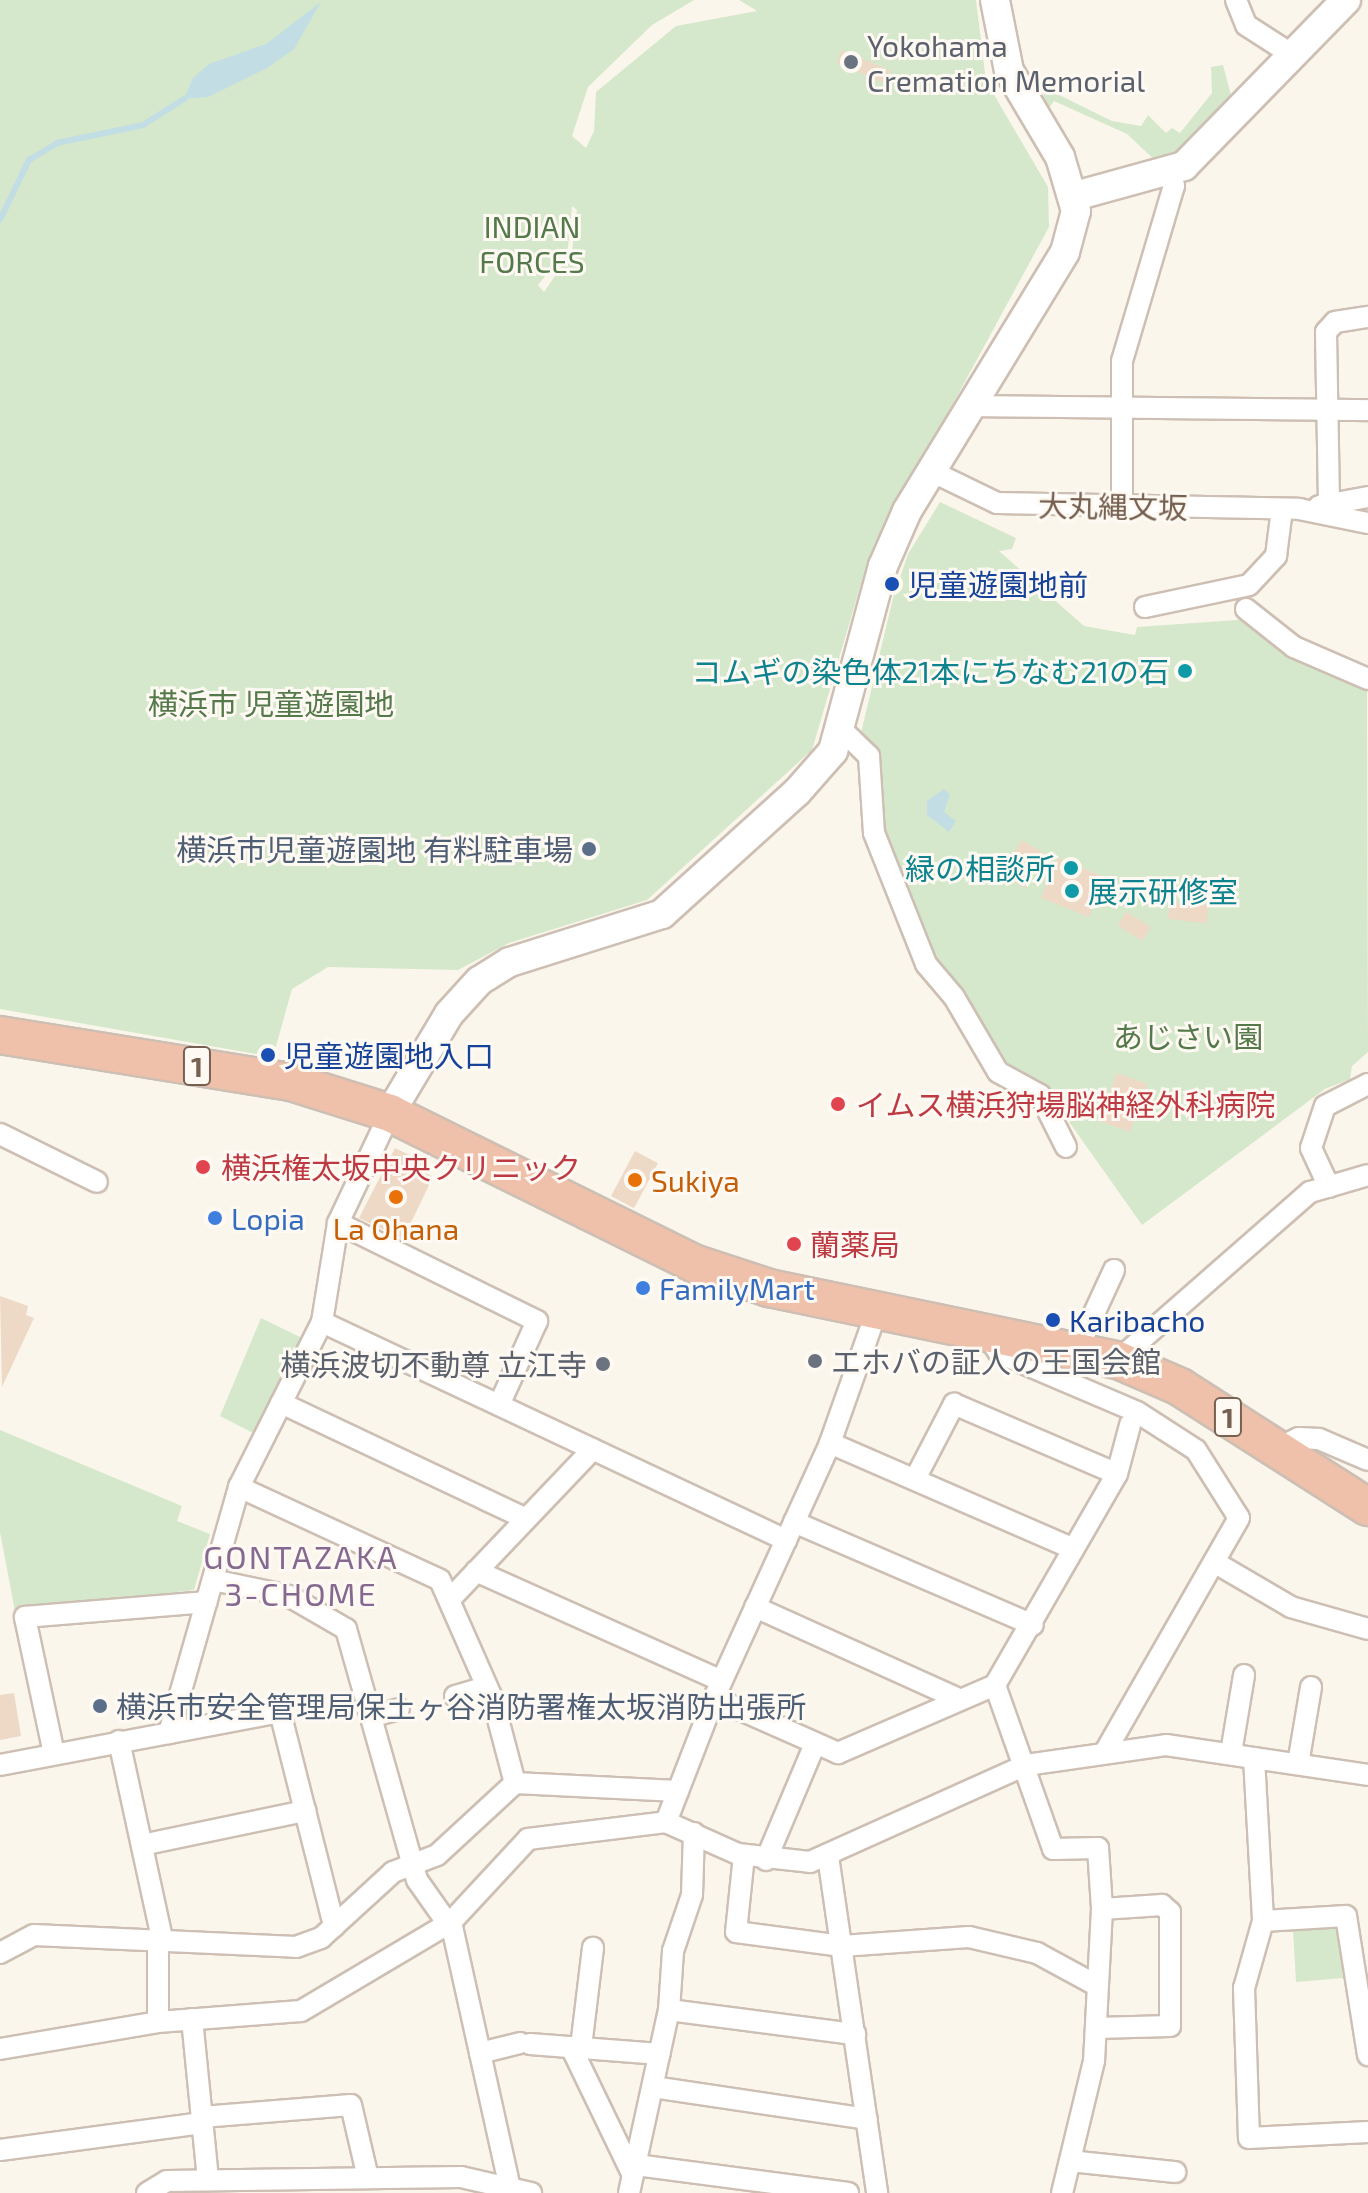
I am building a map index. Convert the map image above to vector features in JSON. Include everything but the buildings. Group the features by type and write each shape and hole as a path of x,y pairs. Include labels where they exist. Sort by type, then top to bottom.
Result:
{"highway":[{"name":"1","path":"0,1035 291,1082 390,1113 696,1264 769,1288 1078,1348 1118,1360 1180,1387 1368,1507"}],"street":[{"path":"169,1733 239,1487 322,1322 338,1223 390,1113 449,1014 479,981 510,962 662,914 797,792 842,730 883,566 933,472 1065,252 1075,196 1009,71 995,0"},
{"path":"1236,0 1246,25 1291,54"},
{"path":"1075,196 1184,166 1216,136 1334,3"},
{"path":"1122,507 1122,361 1174,186 1170,169"},
{"path":"1329,504 1326,332 1335,322 1368,317"},
{"path":"974,406 1368,410"},
{"name":"大丸縄文坂","path":"933,472 997,503 1291,509 1368,497"},
{"path":"1145,607 1249,585 1276,556 1291,509"},
{"name":"大丸縄文坂","path":"1291,509 1368,523"},
{"path":"1246,609 1294,647 1368,679"},
{"path":"842,730 869,756 874,833 926,964 954,997 998,1072 1040,1095 1066,1147"},
{"path":"1329,1187 1311,1148 1325,1106 1368,1084"},
{"path":"0,1134 97,1182"},
{"path":"1118,1360 1310,1192 1368,1175"},
{"path":"338,1223 537,1321 499,1405"},
{"path":"1078,1348 1114,1270"},
{"path":"666,1822 718,1690 830,1443 877,1310"},
{"path":"322,1322 593,1449 790,1531 1033,1625"},
{"path":"987,1330 999,1353 1137,1412 1196,1450 1239,1518 1106,1750"},
{"path":"281,1403 526,1519"},
{"path":"915,1479 954,1404 1117,1474"},
{"path":"476,1571 838,1753 957,1698 995,1685 1033,1625 1072,1548 1117,1474 1130,1425"},
{"path":"1279,1448 1299,1438 1319,1439 1368,1460"},
{"path":"830,1443 1072,1548"},
{"path":"452,1597 593,1449"},
{"path":"239,1487 440,1580 452,1597 487,1687 515,1783"},
{"path":"1214,1562 1291,1607 1368,1629"},
{"path":"213,1580 289,1596 346,1629 413,1864 450,1923 510,2188"},
{"path":"54,1754 25,1617 206,1602"},
{"path":"755,1607 957,1698"},
{"path":"1231,1753 1244,1675"},
{"path":"995,1685 1026,1765 1053,1849 1098,1848 1102,1909 1094,2061 1062,2193"},
{"path":"455,1696 487,1687"},
{"path":"1298,1764 1311,1687"},
{"path":"371,1717 399,1709"},
{"path":"0,1765 280,1712 334,1926"},
{"path":"119,1741 161,1942 158,2022"},
{"path":"766,1860 815,1744"},
{"path":"0,2049 158,2022 301,2011 450,1923 528,1839 666,1822 744,1855 766,1860 810,1862 1026,1765 1106,1750 1166,1745 1368,1775"},
{"path":"1254,1758 1263,1921 1244,1988 1249,2138 1368,2132"},
{"path":"0,1953 34,1935 296,1947 334,1926 393,1872 437,1855 515,1783 678,1791"},
{"path":"142,1845 305,1811"},
{"path":"633,2178 669,2010 673,1951 692,1895 694,1833"},
{"path":"744,1855 736,1932 842,1946 969,1937 1037,1953 1096,1985"},
{"path":"828,1856 877,2193"},
{"path":"1096,2028 1170,2026 1170,1912 1162,1905 1102,1909"},
{"path":"1263,1921 1346,1916 1368,2055"},
{"path":"593,1948 576,2047 633,2178"},
{"path":"669,2010 855,2034"},
{"path":"192,2019 208,2180"},
{"path":"480,2053 525,2044 660,2054"},
{"path":"653,2087 867,2119"},
{"path":"0,2150 202,2120 351,2105 368,2178"},
{"path":"1070,2161 1175,2172"},
{"path":"149,2192 167,2181 461,2177 531,2193"},
{"path":"633,2178 848,2193"}],"green space":[{"path":"0,0 694,0 652,25 588,87 572,136 586,148 594,131 596,92 676,26 757,11 739,0 976,0 986,81 1048,187 1049,227 868,560 812,750 647,900 509,943 458,970 328,967 292,989 273,1057 0,1009","holes":["572,206 577,210 572,251 544,292 538,285 568,248"]},
{"path":"1223,65 1232,99 1204,133 1158,163 1127,134 1054,101 1049,108 1039,85 1112,121 1141,126 1148,115 1166,133 1172,128 1180,133 1212,93 1211,67"},
{"name":"あじさい園","path":"940,502 1016,538 1012,549 999,551 1084,626 1135,635 1137,627 1251,619 1367,685 1368,1052 1352,1066 1350,1079 1325,1089 1142,1225 1043,1085 999,1069 927,963 876,831 860,737 893,598 908,554"},
{"path":"261,1318 302,1338 255,1434 220,1416"},
{"path":"0,1430 182,1506 177,1521 210,1534 194,1590 15,1611 0,1532"},
{"path":"1332,1925 1340,1931 1343,1978 1296,1982 1293,1929"}],"water":[{"path":"321,2 294,49 267,68 208,97 184,99 193,78 209,64 266,44"},
{"path":"944,789 950,794 944,812 956,821 949,832 927,815 927,801"}],"waterway":[{"path":"0,220 29,160 57,143 143,125 184,99"}],"place":[{"name":"Yokohama Cremation Memorial","path":"851,62"},
{"name":"児童遊園地前","path":"892,584"},
{"name":"コムギの染色体21本にちなむ21の石","path":"1185,671"},
{"name":"横浜市児童遊園地 有料駐車場","path":"589,849"},
{"name":"緑の相談所","path":"1071,868"},
{"name":"展示研修室","path":"1072,891"},
{"name":"児童遊園地入口","path":"268,1055"},
{"name":"イムス横浜狩場脳神経外科病院","path":"838,1104"},
{"name":"横浜権太坂中央クリニック","path":"203,1167"},
{"name":"Sukiya","path":"635,1180"},
{"name":"La Ohana","path":"396,1197"},
{"name":"Lopia","path":"215,1218"},
{"name":"蘭薬局","path":"794,1244"},
{"name":"FamilyMart","path":"643,1288"},
{"name":"Karibacho","path":"1053,1320"},
{"name":"エホバの証人の王国会館","path":"815,1361"},
{"name":"横浜波切不動尊 立江寺","path":"603,1364"},
{"name":"横浜市安全管理局保土ヶ谷消防署権太坂消防出張所","path":"100,1706"}],"district":[{"name":"GONTAZAKA 3-CHOME","path":"301,1576"}],"park label":[{"name":"INDIAN FORCES","path":"532,243"},
{"name":"横浜市 児童遊園地","path":"271,703"}]}
